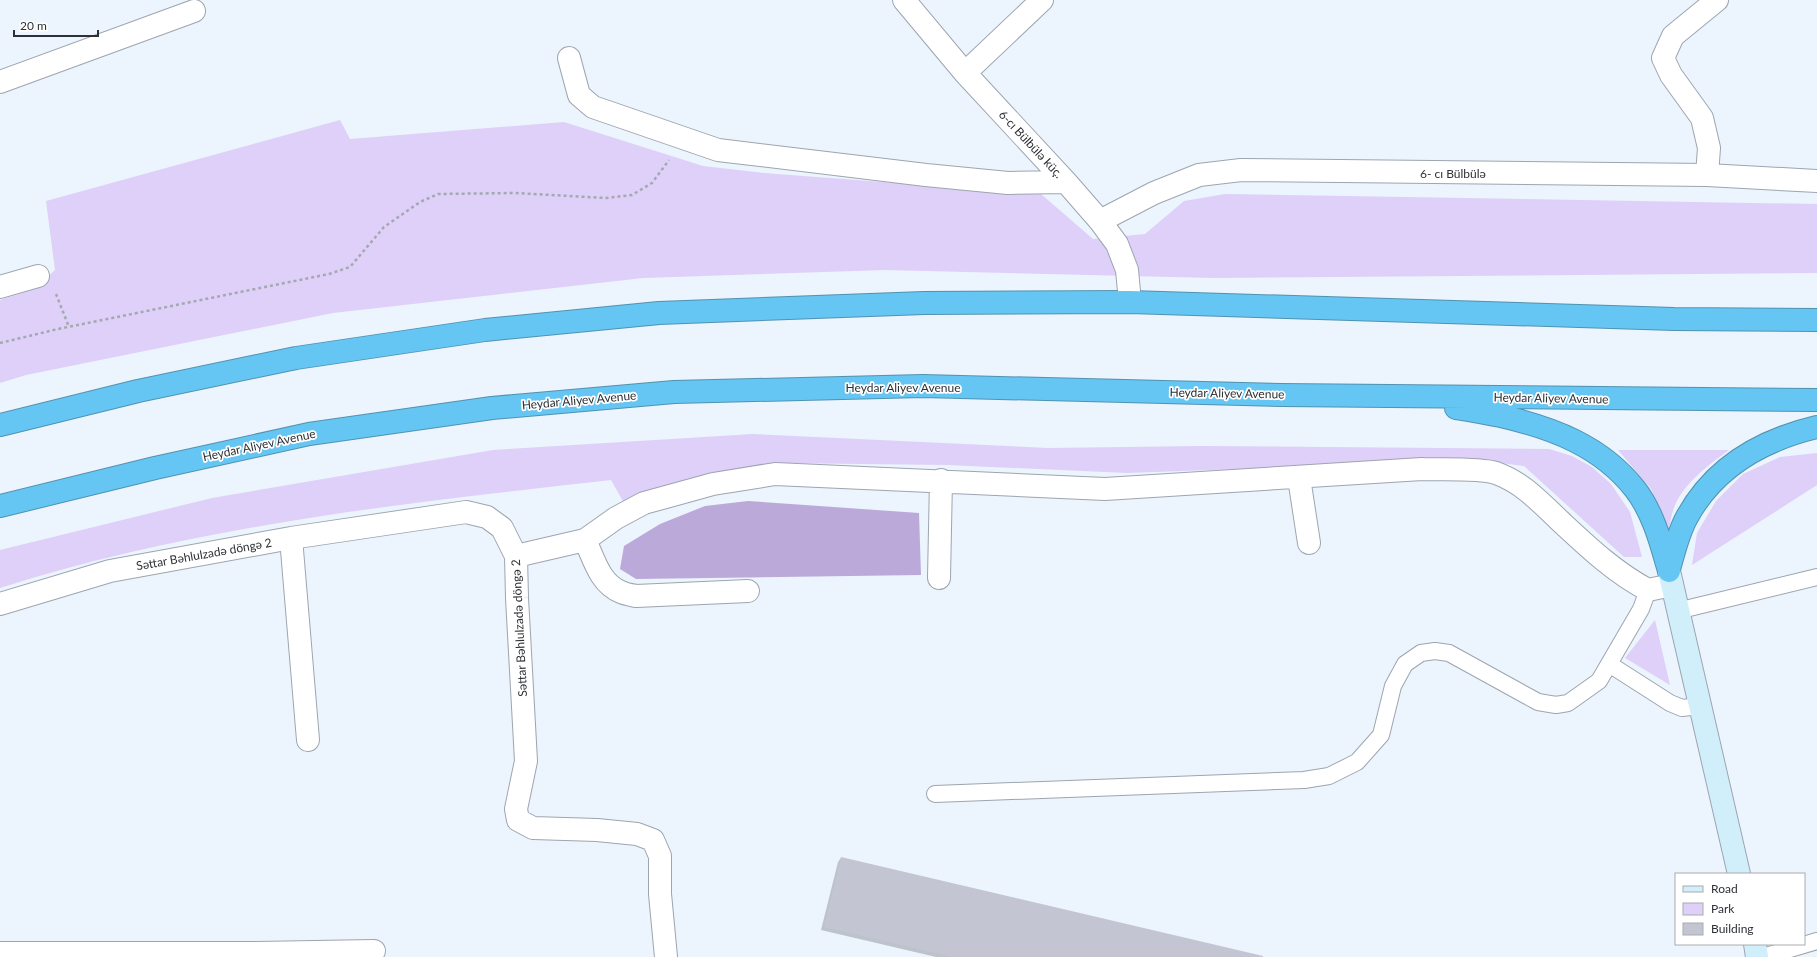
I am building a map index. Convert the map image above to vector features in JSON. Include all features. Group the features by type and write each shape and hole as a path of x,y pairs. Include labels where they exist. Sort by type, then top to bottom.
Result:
{"highway":[{"path":"0,425 138,391 296,358 485,330 666,313 924,303 1130,302 1674,320 1817,320"},
{"name":"Heydar Aliyev Avenue","path":"0,506 155,468 309,434 492,408 674,392 923,386 1281,395 1817,400"},
{"path":"1281,395 1470,409 1534,424 1579,442 1611,463 1636,490 1653,521 1661,542 1670,578"},
{"path":"1670,578 1677,541 1686,518 1702,495 1723,471 1754,450 1799,431 1817,427"}],"street":[{"name":"6-cı Bülbülə küç.","path":"904,0 965,73 1100,221 1117,244 1127,270 1130,302"},
{"path":"965,73 1042,0"},
{"path":"1707,175 1709,148 1702,118 1671,75 1663,58 1673,36 1717,0"},
{"path":"0,82 194,11"},
{"path":"569,58 579,95 593,107 718,150 926,175 1008,183 1066,182"},
{"name":"6- cı Bülbülə","path":"1100,221 1154,193 1199,175 1241,170 1707,175 1817,181"},
{"path":"0,287 38,276"},
{"path":"516,556 585,540 616,518 644,503 713,484 775,474 941,480 1104,489 1422,469 1494,473 1519,484 1626,578 1648,590 1670,578 1740,873"},
{"path":"1298,478 1309,543"},
{"path":"939,578 941,480"},
{"name":"Səttar Bəhlulzadə döngə 2","path":"0,604 110,571 292,538 466,512 487,517 502,528 516,556 526,761 516,809 518,820 533,828 604,830 637,834 653,840 660,856 660,894 666,957"},
{"path":"292,538 308,740"},
{"path":"585,540 599,572 607,584 621,593 636,596 748,591"},
{"path":"1755,945 1757,957"},
{"path":"0,953 256,955 374,951"}],"lane":[{"path":"1677,611 1817,577"},
{"path":"935,794 1304,780 1329,776 1357,762 1382,735 1393,686 1405,664 1421,653 1436,651 1449,653 1538,702 1556,705 1568,703 1599,681 1641,609 1648,590"},
{"path":"1609,664 1670,703 1682,708 1700,706"},
{"path":"1805,945 1817,941"},
{"path":"1763,957 1804,945"}],"path":[{"path":"0,343 69,327 329,274 350,268 384,227 420,202 438,194 515,193 606,198 632,195 652,183 685,138"},
{"path":"38,276 54,289 69,327"}],"green space":[{"path":"340,120 350,139 564,122 703,166 764,173 1041,194 1093,239 1145,234 1184,201 1225,194 1817,204 1817,273 1213,278 885,270 643,278 333,313 26,375 0,383 0,300 35,289 55,270 46,201"},
{"path":"753,434 1048,448 1201,446 1549,449 1572,456 1592,467 1611,484 1630,512 1642,557 1624,557 1524,466 1492,462 1349,465 1127,473 947,465 777,463 624,503 611,480 457,498 303,519 226,532 150,548 75,566 0,588 0,550 212,498 493,450"},
{"path":"1618,450 1729,450 1699,474 1685,488 1675,505 1668,535 1659,506 1651,489"},
{"path":"1817,453 1817,485 1692,565 1697,533 1716,501 1743,474 1780,457"},
{"path":"1655,620 1670,685 1625,658"}],"shaded area":[{"path":"748,501 919,513 921,575 636,579 620,569 624,546 660,524 705,506"}],"building":[{"path":"841,857 1263,957 953,957 824,927"}]}
